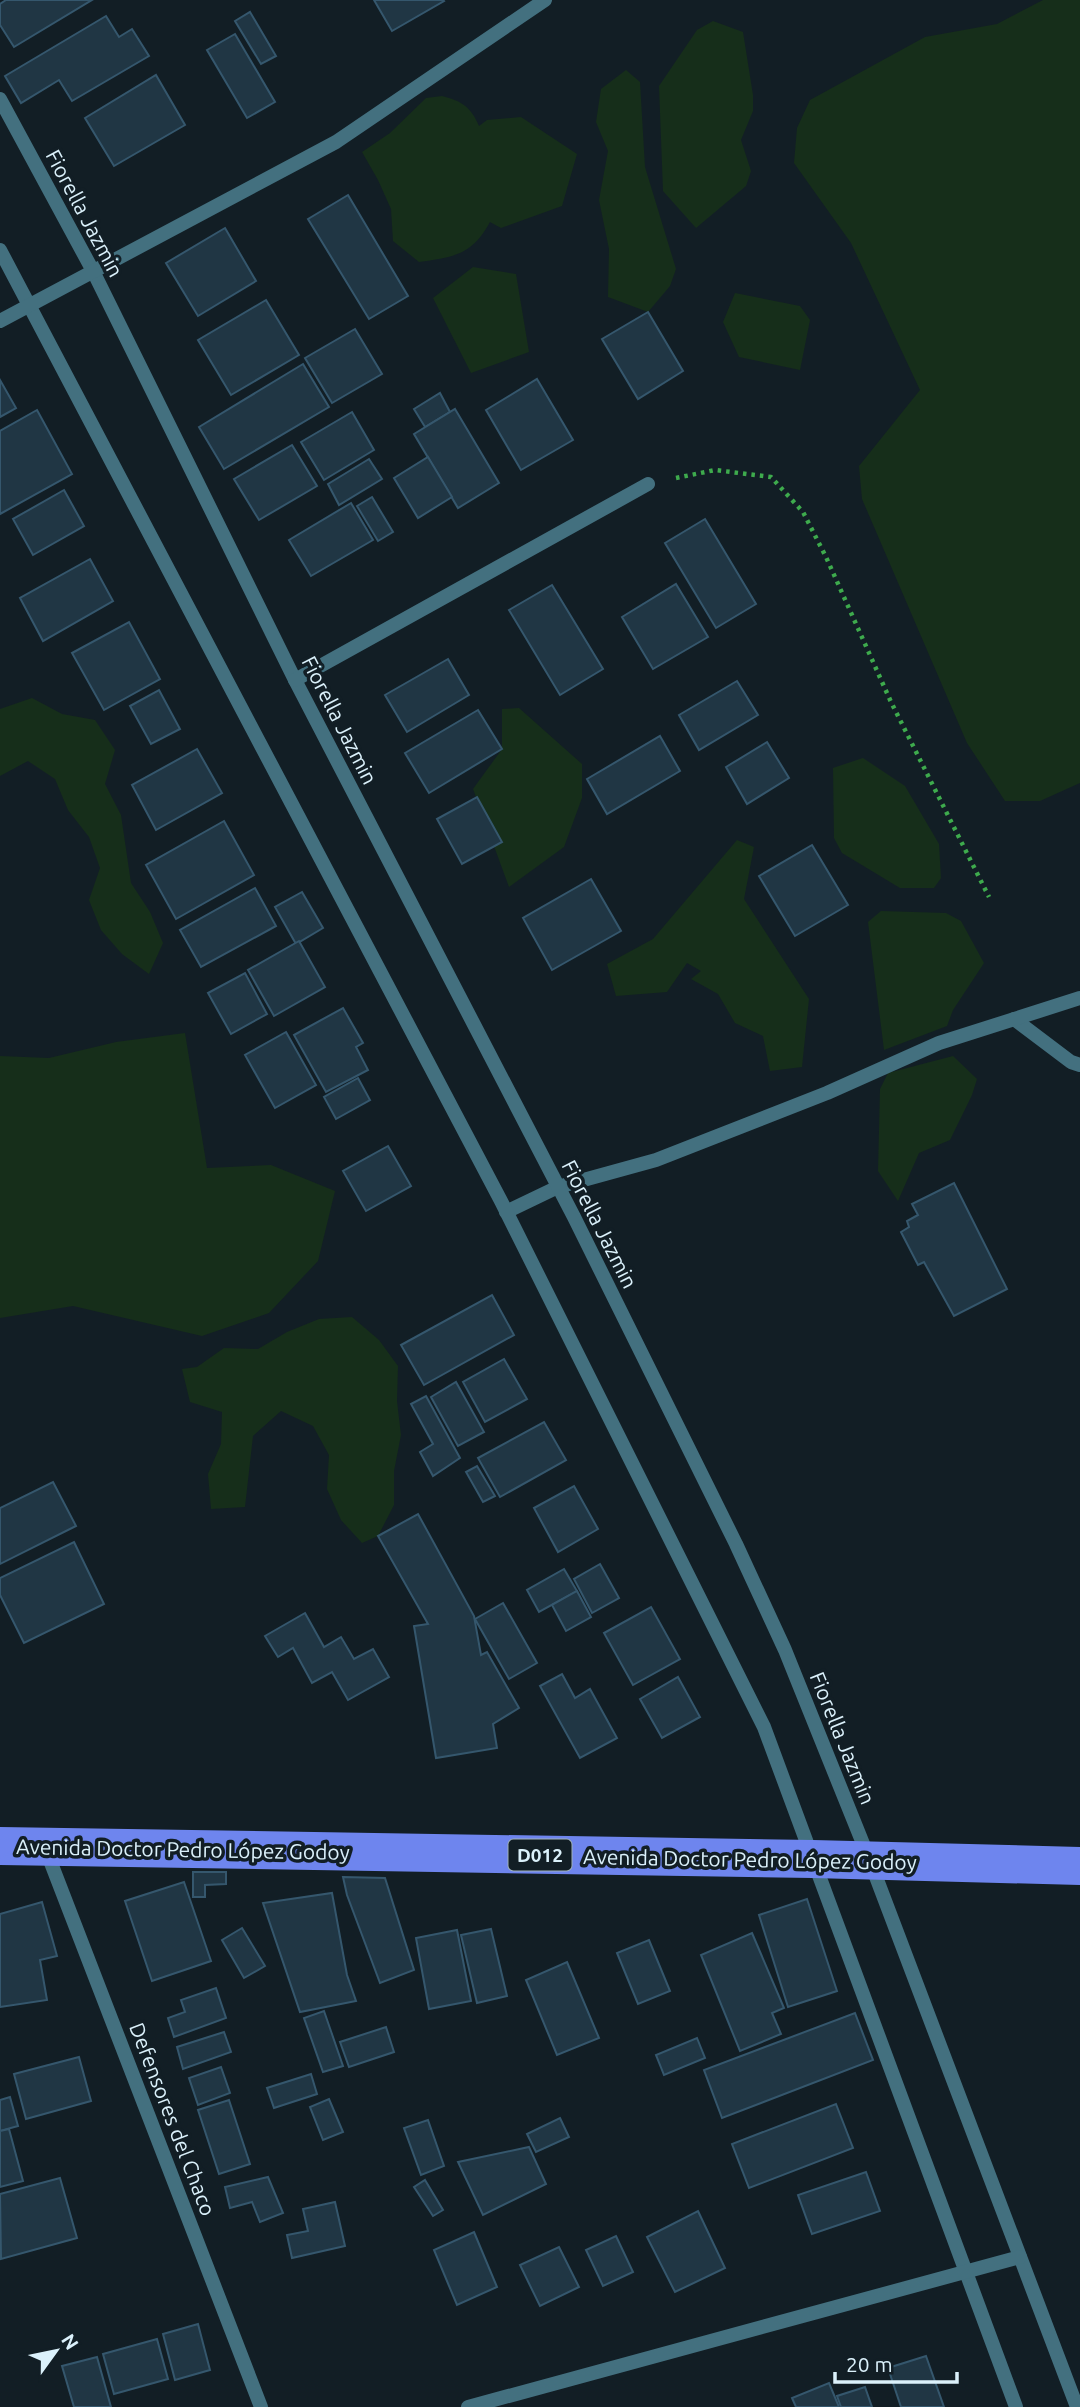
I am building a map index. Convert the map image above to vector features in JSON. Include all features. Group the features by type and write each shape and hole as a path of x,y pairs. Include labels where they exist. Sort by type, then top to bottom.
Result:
{"main road":[{"name":"Avenida Doctor Pedro López Godoy","path":"0,1846 1080,1866"}],"street":[{"path":"0,321 336,142 545,0"},
{"name":"Fiorella Jazmin","path":"0,99 93,271 295,680 558,1187 736,1544 785,1650 870,1861 1077,2407"},
{"path":"0,250 506,1212 764,1727 1016,2407"},
{"path":"295,680 648,484"},
{"path":"506,1212 558,1187 656,1160 827,1093 939,1043 1080,998"},
{"path":"1014,1019 1071,1062 1080,1065"},
{"name":"Defensores del Chaco","path":"45,1847 261,2407"},
{"path":"468,2407 1020,2257"}],"path":[{"path":"648,484 715,470 771,477 803,512 891,702 989,897"}],"green space":[{"path":"1043,0 1080,0 1080,783 1040,801 1005,801 967,743 862,499 859,466 920,390 851,243 794,163 797,128 810,100 925,37 997,24"},
{"path":"713,21 743,32 753,111 741,140 751,171 746,186 696,228 663,191 659,86 697,30"},
{"path":"626,70 640,82 645,167 676,269 670,286 648,312 608,297 609,249 599,200 608,151 596,122 601,89"},
{"path":"442,96 465,106 479,126 487,120 521,117 577,154 562,206 501,228 490,222 469,248 452,256 419,262 393,241 391,209 362,152 390,133 426,98"},
{"path":"473,267 516,274 529,352 471,373 433,298"},
{"path":"735,293 800,306 810,320 800,370 739,357 723,322"},
{"path":"32,698 62,714 95,720 115,750 105,784 121,815 131,883 150,912 163,943 149,974 122,954 101,930 89,900 100,868 89,837 68,810 55,779 28,761 0,776 0,709"},
{"path":"519,708 582,764 582,798 564,847 509,887 473,789 502,749 502,709"},
{"path":"863,758 905,786 939,844 941,878 934,888 900,888 842,853 834,838 833,768"},
{"path":"737,840 754,847 744,899 809,999 802,1067 770,1071 763,1036 735,1023 718,994 691,979 701,971 687,963 667,992 616,996 607,964 653,939"},
{"path":"881,911 946,913 961,921 984,963 953,1010 947,1026 884,1050 868,922"},
{"path":"185,1033 207,1168 271,1165 335,1191 318,1261 269,1313 202,1336 73,1306 0,1318 0,1056 49,1058 116,1042"},
{"path":"953,1056 977,1079 972,1095 950,1140 919,1153 898,1201 878,1171 880,1089 888,1073"},
{"path":"352,1317 379,1340 398,1366 397,1401 401,1435 394,1471 394,1505 378,1536 362,1543 341,1520 327,1489 329,1455 313,1426 281,1411 253,1436 245,1507 211,1509 208,1474 221,1444 222,1412 190,1402 182,1369 197,1367 224,1348 258,1349 287,1332 319,1319"}],"building":[{"path":"6,0 92,0 14,47 0,25 0,4"},
{"path":"374,0 443,0 444,1 392,31"},
{"path":"250,12 276,56 261,64 235,21"},
{"path":"106,16 119,37 132,29 149,56 72,101 59,80 21,103 5,76"},
{"path":"235,34 275,102 247,118 207,50"},
{"path":"156,75 185,125 114,166 85,118"},
{"path":"348,195 408,296 369,319 308,219"},
{"path":"225,228 256,281 198,316 166,263"},
{"path":"266,300 299,355 231,395 198,340"},
{"path":"648,312 683,371 638,399 602,339"},
{"path":"355,329 382,374 332,403 305,358"},
{"path":"303,364 329,407 224,469 199,427"},
{"path":"537,379 573,440 521,470 486,410"},
{"path":"0,380 16,408 0,417"},
{"path":"440,393 450,412 425,427 414,409"},
{"path":"455,409 499,483 458,508 414,434"},
{"path":"37,410 72,474 0,514 0,431"},
{"path":"352,412 374,450 324,480 301,442"},
{"path":"292,445 317,486 259,520 234,479"},
{"path":"428,457 452,497 418,518 394,478"},
{"path":"369,459 382,479 339,505 328,484"},
{"path":"64,490 84,526 33,555 13,519"},
{"path":"372,497 393,532 378,541 357,506"},
{"path":"351,503 373,540 311,576 289,540"},
{"path":"705,519 756,604 716,628 665,543"},
{"path":"90,559 113,601 43,641 20,598"},
{"path":"676,584 708,637 653,669 622,617"},
{"path":"552,585 603,669 560,695 509,610"},
{"path":"129,622 160,679 104,710 72,653"},
{"path":"448,659 469,695 407,732 385,695"},
{"path":"737,681 758,715 699,750 679,715"},
{"path":"159,690 180,729 151,744 130,706"},
{"path":"478,710 502,749 429,793 405,753"},
{"path":"660,736 680,771 607,814 587,779"},
{"path":"767,742 789,778 747,804 726,767"},
{"path":"197,749 222,793 156,830 132,785"},
{"path":"477,797 502,842 462,864 437,819"},
{"path":"224,821 254,875 176,919 146,865"},
{"path":"812,845 848,905 795,936 759,876"},
{"path":"591,879 621,931 552,970 523,918"},
{"path":"255,888 276,926 201,967 180,930"},
{"path":"302,892 323,928 296,944 275,907"},
{"path":"299,941 325,987 274,1016 248,970"},
{"path":"245,973 267,1014 231,1034 208,993"},
{"path":"343,1008 363,1043 356,1047 368,1070 326,1092 294,1035"},
{"path":"286,1032 316,1085 275,1108 245,1055"},
{"path":"358,1078 370,1100 336,1119 324,1097"},
{"path":"388,1146 411,1186 366,1211 343,1171"},
{"path":"954,1183 1007,1289 954,1316 924,1262 918,1265 901,1232 909,1227 907,1221 918,1215 912,1204"},
{"path":"492,1295 514,1335 424,1385 401,1345"},
{"path":"504,1359 527,1399 485,1422 463,1382"},
{"path":"456,1382 484,1432 458,1446 431,1397"},
{"path":"426,1396 460,1458 433,1476 420,1452 433,1444 411,1404"},
{"path":"544,1422 566,1460 500,1497 478,1458"},
{"path":"477,1466 495,1496 483,1502 466,1472"},
{"path":"53,1482 76,1526 0,1564 0,1508"},
{"path":"574,1486 598,1529 558,1552 534,1508"},
{"path":"418,1514 474,1616 481,1655 487,1652 519,1708 493,1724 497,1748 436,1758 414,1626 428,1624 378,1536"},
{"path":"74,1542 104,1604 24,1643 0,1595 0,1578"},
{"path":"600,1564 619,1598 592,1613 574,1579"},
{"path":"564,1569 577,1591 539,1612 527,1590"},
{"path":"577,1591 591,1617 566,1631 552,1605"},
{"path":"503,1603 537,1663 509,1679 475,1619"},
{"path":"651,1607 680,1659 633,1685 604,1633"},
{"path":"305,1613 324,1647 341,1637 354,1659 373,1649 389,1677 348,1700 332,1672 312,1683 293,1648 278,1657 265,1636"},
{"path":"562,1674 575,1698 590,1689 617,1738 580,1758 540,1686"},
{"path":"678,1677 700,1717 662,1738 640,1699"},
{"path":"193,1872 226,1872 226,1884 205,1885 205,1897 193,1897"},
{"path":"343,1877 385,1878 414,1970 380,1983 347,1895"},
{"path":"184,1882 211,1961 152,1981 125,1901"},
{"path":"332,1893 347,1975 356,2001 300,2012 263,1903"},
{"path":"807,1899 837,1991 788,2007 759,1915"},
{"path":"42,1902 57,1956 40,1960 47,2000 0,2007 0,1914"},
{"path":"242,1928 265,1966 244,1978 222,1940"},
{"path":"491,1929 507,1996 477,2003 461,1935"},
{"path":"457,1930 471,2001 429,2009 416,1938"},
{"path":"752,1933 784,2008 772,2013 781,2034 740,2051 701,1955"},
{"path":"649,1940 670,1991 638,2004 617,1953"},
{"path":"567,1962 599,2038 557,2055 526,1980"},
{"path":"216,1988 226,2018 174,2037 168,2018 185,2012 181,2000"},
{"path":"324,2011 343,2066 323,2072 304,2018"},
{"path":"855,2013 873,2060 722,2118 704,2070"},
{"path":"386,2027 394,2052 349,2067 340,2042"},
{"path":"224,2032 231,2052 183,2069 177,2047"},
{"path":"697,2038 705,2058 664,2075 656,2055"},
{"path":"79,2057 91,2101 26,2119 14,2074"},
{"path":"221,2067 230,2093 198,2105 189,2078"},
{"path":"311,2074 317,2094 274,2108 267,2088"},
{"path":"10,2097 18,2126 0,2131 0,2100"},
{"path":"329,2099 343,2132 323,2140 310,2107"},
{"path":"229,2100 250,2164 219,2174 198,2110"},
{"path":"836,2104 853,2148 749,2188 732,2144"},
{"path":"560,2118 569,2137 536,2152 527,2134"},
{"path":"428,2120 444,2166 421,2175 404,2128"},
{"path":"9,2129 23,2181 0,2187 0,2131"},
{"path":"529,2147 546,2184 483,2215 458,2162"},
{"path":"866,2172 880,2211 812,2234 798,2195"},
{"path":"268,2177 283,2213 260,2222 252,2202 230,2208 225,2187"},
{"path":"60,2178 77,2238 1,2259 0,2194"},
{"path":"425,2180 443,2210 433,2216 414,2187"},
{"path":"335,2202 345,2246 292,2258 287,2235 308,2231 303,2209"},
{"path":"698,2211 725,2268 675,2292 647,2237"},
{"path":"474,2232 497,2287 457,2305 434,2250"},
{"path":"616,2236 633,2272 603,2286 586,2250"},
{"path":"559,2247 579,2287 540,2306 520,2265"},
{"path":"198,2324 210,2370 175,2380 163,2334"},
{"path":"157,2339 168,2379 114,2394 103,2354"},
{"path":"926,2356 944,2407 901,2407 888,2368"},
{"path":"97,2357 111,2407 74,2407 62,2366"},
{"path":"829,2383 839,2407 796,2407 792,2398"},
{"path":"865,2387 872,2407 841,2407 837,2396"}]}
